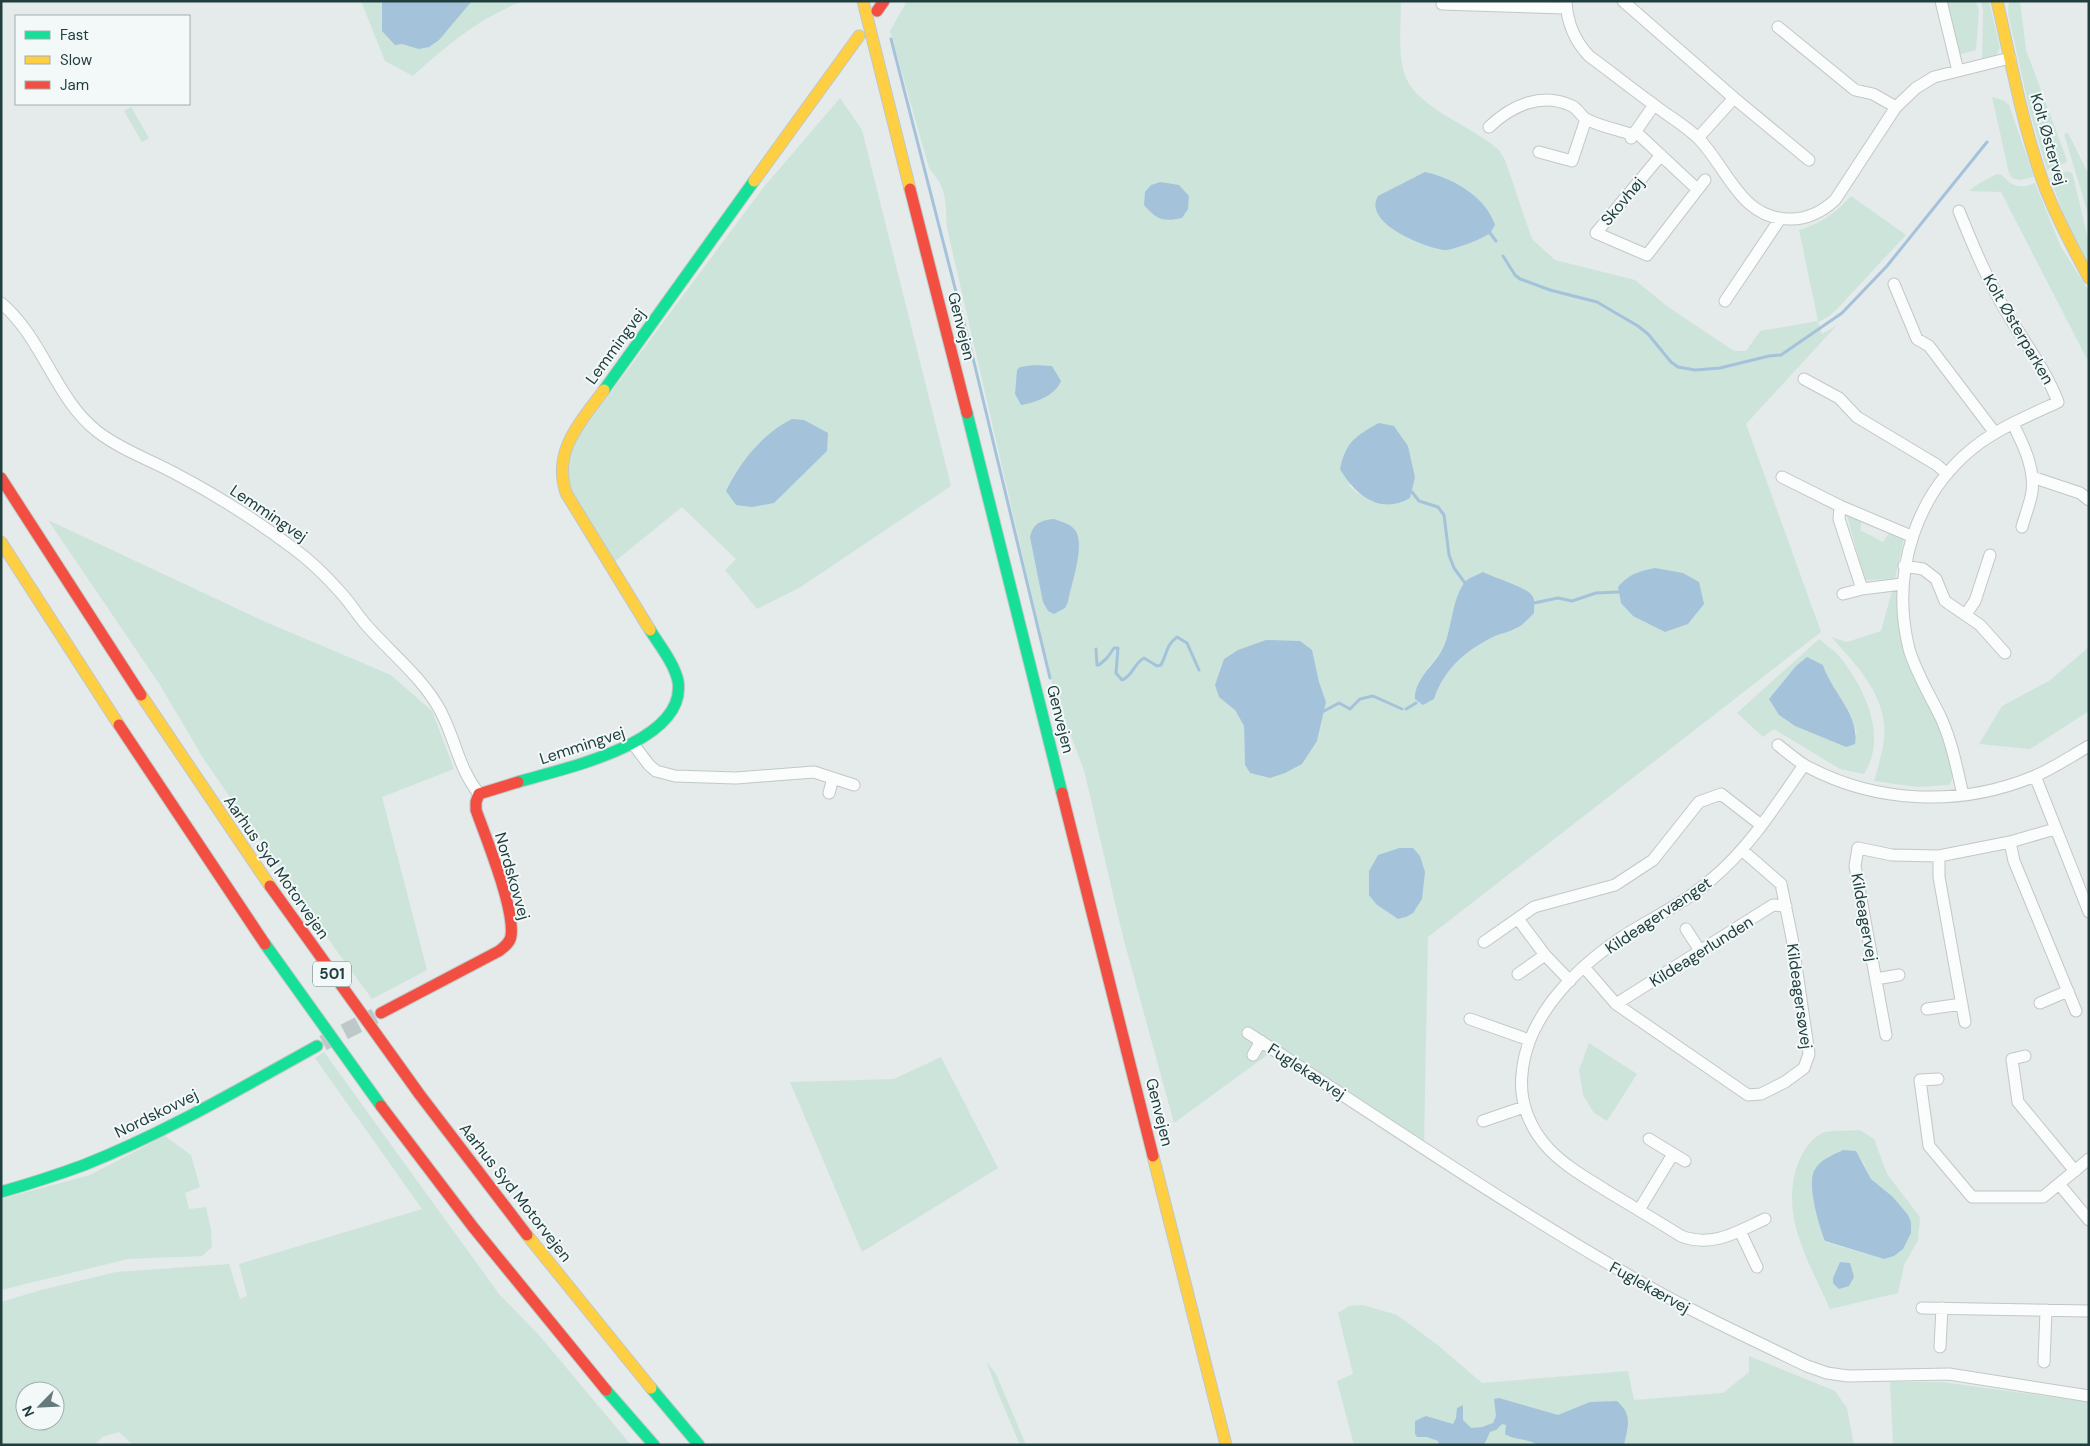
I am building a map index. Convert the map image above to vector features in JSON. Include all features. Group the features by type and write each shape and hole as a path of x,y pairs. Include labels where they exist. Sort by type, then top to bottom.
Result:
{"main road":[{"name":"Genvejen","path":"863,1 1226,1445"},
{"path":"877,11 884,1"},
{"name":"Kolt Østervej","path":"1998,1 2030,138 2044,183 2058,217 2089,278"},
{"name":"Lemmingvej","path":"479,794 620,751 634,745 654,731 672,708 678,692 676,674 568,498 560,466 564,450 577,427 859,36"},
{"name":"Aarhus Syd Motorvejen","path":"1,478 198,782 336,980 479,1173 573,1292 699,1445"},
{"name":"501","path":"1,542 173,806 304,1000 451,1196 544,1315 654,1445"},
{"name":"Nordskovvej","path":"381,1013 500,951 509,942 511,936 510,916 476,810 479,794"},
{"name":"Nordskovvej","path":"1,1192 82,1166 127,1146 170,1126 317,1046"}],"street":[{"path":"1623,1 1734,98 1809,160"},
{"path":"1941,1 1958,71"},
{"path":"1442,4 1566,4 1569,24 1581,47 1590,56 1698,138 1745,201 1757,211 1780,220 1809,217 1826,208 1835,200 1896,107 1916,88 1928,81 1958,71 2010,58"},
{"path":"1778,27 1855,90 1873,94 1896,107"},
{"path":"1698,138 1734,98"},
{"name":"Skovhøj","path":"1489,127 1500,117 1518,107 1536,100 1551,100 1573,106 1586,119 1633,136 1661,155 1701,184 1647,255 1596,233 1661,155"},
{"path":"1633,136 1654,105"},
{"path":"1539,152 1572,161 1586,119"},
{"name":"Kolt Østerparken","path":"1959,210 1974,250 1992,287 2051,382 2058,402 1995,433 1979,443 1947,474 1929,500 1911,536 1902,584 1902,608 1910,650 1918,672 1950,740 1963,794"},
{"path":"1725,302 1780,220"},
{"path":"1894,284 1918,339 1929,346 1995,433"},
{"name":"Lemmingvej","path":"1,303 9,310 33,342 78,412 98,432 229,504 293,548 324,574 367,626 428,693 441,712 466,778 479,794"},
{"path":"1804,379 1839,398 1857,417 1937,465 1947,474"},
{"path":"2013,424 2027,451 2032,477 2032,492 2022,527"},
{"path":"1782,477 1840,506 1911,536"},
{"path":"2032,477 2080,493 2089,500"},
{"path":"1840,506 1839,519 1862,589"},
{"path":"1966,614 1975,600 1990,555"},
{"path":"1904,566 1923,569 1936,579 1945,601 1980,625 2005,653"},
{"path":"1843,594 1862,589 1902,584"},
{"path":"634,745 649,765 656,770 675,776 736,778 814,772 854,784"},
{"path":"1778,745 1804,765 1828,776 1868,791 1915,798 1995,789 2034,776 2089,746"},
{"name":"Kildeagervænget","path":"1765,1219 1717,1240 1694,1241 1681,1236 1564,1164 1548,1148 1532,1127 1524,1107 1521,1084 1523,1062 1529,1040 1540,1019 1570,981 1584,967 1624,936 1673,908 1705,885 1742,850 1804,765"},
{"path":"2034,776 2055,829 2084,887 2089,912"},
{"path":"829,794 833,778"},
{"path":"1484,942 1534,908 1615,885 1653,860 1699,802 1721,794 1761,826"},
{"name":"Kildeagervej","path":"1886,1035 1855,866 1858,848 1892,854 1939,856 2010,842 2055,829"},
{"path":"2010,842 2014,861 2076,1011"},
{"name":"Kildeagersøvej","path":"1584,967 1616,1004 1748,1094 1761,1094 1785,1082 1804,1068 1809,1054 1781,884 1742,850"},
{"path":"1939,856 1939,877 1965,1022"},
{"name":"Kildeagerlunden","path":"1616,1004 1701,952 1772,905 1786,906"},
{"path":"1518,918 1545,955 1570,981"},
{"path":"1686,929 1701,952"},
{"path":"1518,974 1545,955"},
{"name":"Kildeagervej","path":"1876,979 1899,975"},
{"path":"2040,1003 2068,991"},
{"path":"1927,1009 1962,1004"},
{"path":"1470,1018 1529,1040"},
{"name":"Fuglekærvej","path":"1248,1032 1532,1217 1629,1276 1688,1309 1807,1366 1827,1373 1848,1376 1949,1374 2089,1396"},
{"name":"Fuglekærvej","path":"1253,1055 1261,1041"},
{"path":"2025,1056 2012,1059 2018,1102 2075,1171"},
{"path":"1938,1079 1920,1080 1929,1146 1972,1197 2043,1198 2089,1159"},
{"path":"1483,1121 1524,1107"},
{"path":"1649,1139 1685,1161"},
{"path":"1640,1210 1673,1154"},
{"path":"2059,1184 2089,1220"},
{"path":"1740,1231 1757,1268"},
{"path":"1922,1308 2089,1311"},
{"path":"1940,1347 1942,1308"},
{"path":"2044,1362 2046,1310"}],"green space":[{"path":"361,1 523,1 493,15 464,33 413,76 385,61"},
{"path":"907,1 1401,1 1401,60 1406,78 1412,89 1434,108 1499,150 1505,160 1532,239 1555,260 1635,280 1668,307 1734,351 1746,351 1760,331 1818,321 1799,230 1814,225 1827,217 1840,208 1851,196 1906,235 1837,309 1828,317 1818,322 1822,334 1837,325 1746,424 1821,632 1428,937 1424,1143 1278,1047 1174,1123 1123,937 1084,770 1054,692 947,228 943,190 929,168 890,31","holes":["1394,426 1408,446 1415,477 1373,502 1356,492 1349,485","1483,573 1533,597 1534,613 1517,629 1484,641 1466,654 1444,678 1434,699 1428,668 1442,650 1453,620 1458,594 1467,580","1319,682 1326,702 1317,741 1270,778 1250,773 1245,765 1244,726 1235,710","1399,848 1406,917 1398,919 1377,905 1369,871 1378,855"]},
{"path":"1945,1 1976,1 1979,12 1976,50 1958,55"},
{"path":"1981,1 1989,1 2000,48 1995,57 1982,61 1983,10"},
{"path":"2009,1 2020,1 2026,50 2067,160 2066,163 2047,170 2030,112 2008,13"},
{"path":"1992,97 2005,101 2009,105 2034,177 2019,180 2012,178 2009,173"},
{"path":"840,98 862,130 951,486 799,588 757,609 725,570 736,559 682,507 614,562 567,485 571,446 763,188"},
{"path":"131,107 149,138 142,142 124,111"},
{"path":"2068,133 2089,175 2089,217 2064,134"},
{"path":"2067,171 2072,173 2089,243 2089,265 2070,231 2050,178"},
{"path":"1997,174 2002,175 2009,182 2017,186 2035,183 2061,247 2089,291 2089,363 2001,192 1969,191"},
{"path":"1847,516 1862,520 1860,530 1883,542 1890,532 1904,539 1895,579 1865,580"},
{"path":"48,520 268,623 391,675 432,711 454,769 382,797 427,970 372,999 203,758 160,685"},
{"path":"1895,590 1897,592 1901,635 1908,662 1942,734 1952,764 1953,776 1949,785 1917,787 1874,781 1884,738 1882,711 1878,699 1865,677 1831,637 1847,642 1881,631 1892,591"},
{"path":"1819,639 1840,657 1858,683 1865,698 1874,729 1871,759 1864,774 1840,769 1774,729 1763,737 1737,713","holes":["1823,665 1827,678 1844,703 1857,733 1847,747 1795,726 1779,715"]},
{"path":"2089,647 2089,711 2030,749 1979,744 2002,706 2049,681"},
{"path":"1589,1043 1637,1074 1607,1121 1594,1113 1583,1095 1579,1070"},
{"path":"324,1052 499,1294 539,1335 631,1445 133,1445 119,1432 102,1437 95,1445 14,1445 12,1440 13,1445 1,1445 1,1302 41,1290 116,1272 229,1264 240,1299 247,1296 239,1264 422,1209 315,1058"},
{"path":"941,1057 998,1168 862,1252 790,1082 894,1079"},
{"path":"1860,1130 1874,1139 1887,1174 1920,1217 1918,1240 1904,1265 1898,1293 1830,1309 1800,1240 1792,1204 1793,1185 1797,1166 1813,1139 1825,1132","holes":["1862,1160 1871,1179 1893,1198 1884,1259 1825,1242"]},
{"path":"165,1136 191,1155 200,1187 185,1193 189,1209 206,1207 211,1230 212,1247 202,1256 128,1259 1,1290 1,1199 90,1175"},
{"path":"1363,1305 1397,1315 1439,1346 1482,1383 1628,1371 1634,1400 1723,1393 1749,1372 1749,1356 1835,1391 1847,1408 1854,1445 1354,1445 1337,1381 1353,1374 1338,1313 1349,1306"},
{"path":"987,1362 996,1374 1026,1445 1020,1445"},
{"path":"1890,1382 1942,1382 2089,1402 2089,1445 1893,1445"}],"water":[{"path":"382,1 472,1 439,40 429,47 419,49 402,44 395,45 382,31"},
{"path":"1425,172 1457,184 1476,198 1491,215 1495,225 1491,232 1468,244 1444,250 1410,239 1387,224 1379,215 1375,206 1378,196"},
{"path":"1160,182 1179,185 1189,196 1188,209 1182,218 1161,219 1144,205 1145,192 1151,185"},
{"path":"1034,365 1052,366 1061,381 1055,390 1044,398 1021,405 1015,394 1017,370 1020,367"},
{"path":"792,419 804,420 828,433 827,451 774,503 752,507 736,505 726,491 738,469 762,440"},
{"path":"1379,423 1394,426 1408,446 1415,477 1410,498 1399,503 1379,503 1361,495 1346,479 1340,469 1345,452 1353,441"},
{"path":"1054,519 1068,524 1075,530 1079,545 1077,565 1068,602 1065,608 1054,614 1048,611 1043,602 1030,537 1035,526 1045,520"},
{"path":"1655,568 1683,573 1699,582 1704,604 1688,624 1665,632 1633,616 1621,603 1618,587 1635,574"},
{"path":"1483,572 1530,593 1534,599 1534,613 1519,627 1484,641 1466,654 1444,678 1434,699 1423,705 1415,699 1418,685 1439,656 1446,642 1457,596 1466,581"},
{"path":"1266,640 1300,641 1312,650 1319,682 1326,702 1317,741 1302,764 1270,778 1250,773 1245,765 1244,726 1235,710 1219,697 1215,685 1224,659 1238,650"},
{"path":"1807,657 1823,665 1849,713 1855,733 1855,744 1846,747 1795,726 1779,715 1769,699 1796,666"},
{"path":"1399,848 1413,848 1420,856 1425,872 1422,899 1413,913 1398,919 1377,905 1369,895 1369,871 1378,855"},
{"path":"1843,1150 1856,1151 1871,1179 1893,1197 1908,1215 1911,1222 1911,1233 1903,1249 1894,1256 1884,1259 1825,1241 1815,1206 1812,1178 1819,1164"},
{"path":"1840,1262 1850,1263 1854,1277 1849,1286 1839,1289 1833,1283 1833,1278"},
{"path":"1499,1398 1558,1415 1590,1402 1617,1401 1625,1411 1628,1421 1624,1445 1538,1445 1505,1434 1506,1425 1502,1424 1496,1430 1490,1432 1484,1445 1439,1445 1438,1441 1427,1437 1417,1437 1415,1434 1415,1421 1426,1416 1453,1424 1457,1408 1463,1405 1463,1420 1471,1428 1493,1423 1496,1416 1494,1399"}],"waterway":[{"path":"891,39 973,358 1050,678"},
{"path":"1503,256 1515,275 1520,279 1550,290 1597,302 1638,326 1648,334 1671,362 1678,367 1695,370 1720,368 1769,356 1781,355 1842,313 1887,266 1987,142"},
{"path":"1490,233 1496,241"},
{"path":"1412,492 1419,501 1438,507 1444,515 1449,555 1454,568 1465,583"},
{"path":"1534,603 1558,598 1572,601 1596,593 1619,592"},
{"path":"1096,649 1097,665 1099,665 1114,648 1118,648 1116,673 1122,680 1129,676 1144,658 1157,666 1161,665 1169,646 1177,637 1187,643 1199,670"},
{"path":"1324,711 1339,703 1350,709 1360,699 1373,696 1402,709"},
{"path":"1406,709 1416,703"}],"tunnel":[{"path":"323,1043 375,1016"}],"traffic: fast":[{"path":"604,390 754,181"},
{"path":"967,413 1062,793"},
{"path":"518,782 562,770 618,750 643,737 663,722 676,703 678,681 670,661 650,630"},
{"path":"265,944 381,1106"},
{"path":"1,1192 84,1165 144,1139 317,1046"},
{"path":"651,1388 699,1445"},
{"path":"606,1390 654,1445"}],"traffic: slow":[{"path":"863,1 910,189"},
{"path":"1997,1 2017,92 2043,182 2070,243 2089,278"},
{"path":"754,181 859,36"},
{"path":"604,390 571,437 563,463 563,478 566,493 650,630"},
{"path":"1,542 119,725"},
{"path":"141,695 270,886"},
{"path":"1153,1156 1226,1445"},
{"path":"527,1235 651,1388"}],"traffic: jam":[{"path":"877,11 884,1"},
{"path":"910,189 967,413"},
{"path":"1,478 141,695"},
{"path":"119,725 265,944"},
{"path":"381,1013 507,945 511,936 509,909 499,873 476,810 476,802 479,794 518,782"},
{"path":"1062,793 1153,1156"},
{"path":"270,886 420,1095 527,1235"},
{"path":"381,1106 473,1227 606,1390"}]}
